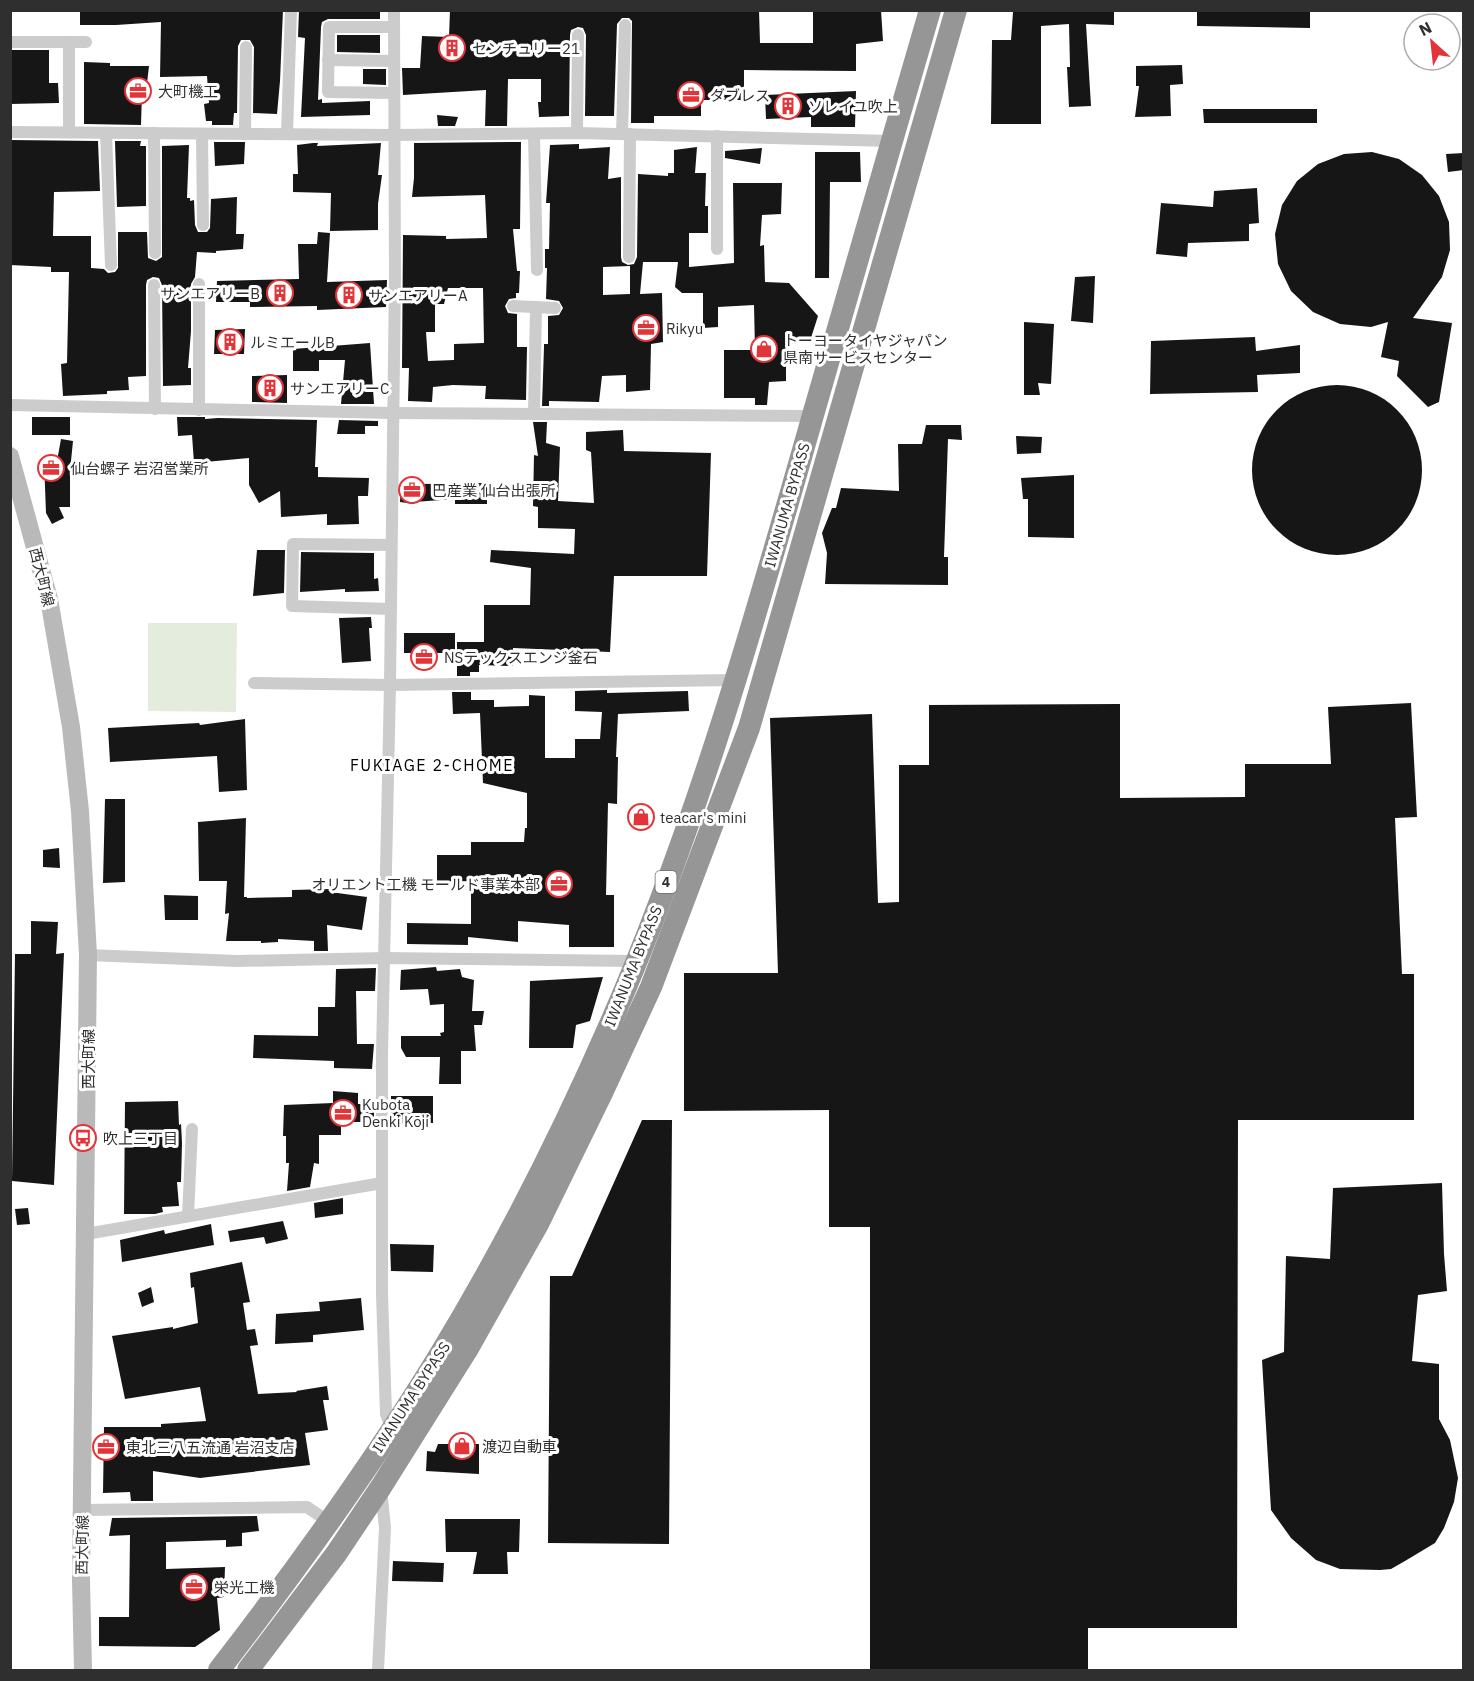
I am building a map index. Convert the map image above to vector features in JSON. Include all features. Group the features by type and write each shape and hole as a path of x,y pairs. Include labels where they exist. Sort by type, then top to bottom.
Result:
{"highway":[{"name":"IWANUMA BYPASS","path":"219,1671 329,1522 392,1430 438,1356 495,1258 560,1132 610,1023 691,815 735,680 930,10"},
{"name":"IWANUMA BYPASS","path":"248,1671 336,1554 467,1350 539,1222 651,987 684,905 749,728 956,10"}],"street":[{"path":"287,134 291,10"},
{"path":"392,1430 386,1414 382,1294 382,1054 391,609 394,10"},
{"path":"625,25 629,257"},
{"path":"394,27 329,27 328,60 328,92 394,93"},
{"path":"577,133 578,35"},
{"path":"10,42 86,42"},
{"path":"69,42 69,132"},
{"path":"245,134 246,47"},
{"path":"328,60 394,61"},
{"path":"10,132 394,135 577,133 892,141"},
{"path":"106,133 111,265"},
{"path":"154,133 155,253"},
{"path":"202,134 202,225"},
{"path":"534,134 537,270"},
{"path":"717,136 717,249"},
{"path":"199,284 200,410"},
{"path":"154,285 155,409"},
{"path":"513,306 555,308"},
{"path":"534,414 536,308"},
{"path":"10,405 392,413 813,416"},
{"name":"西大町線","path":"10,456 49,599 71,728 80,811 88,955 83,1671"},
{"path":"391,545 292,544 292,606 391,609"},
{"path":"254,683 390,685 735,680"},
{"path":"88,955 237,961 385,958 636,961"},
{"path":"188,1216 192,1129"},
{"path":"86,1234 382,1183"},
{"path":"378,1671 385,1528 381,1487"},
{"path":"83,1510 307,1507 329,1522"}],"green space":[{"path":"148,623 237,623 236,712 148,711"}],"building":[{"path":"80,10 283,10 277,114 253,113 254,47 250,40 241,40 238,46 237,113 234,113 233,125 212,125 212,121 206,121 204,104 209,103 207,76 160,77 161,22 80,25"},
{"path":"299,10 380,10 380,19 328,19 322,22 321,27 318,100 322,99 322,103 370,101 370,115 301,117 305,38 298,37"},
{"path":"450,10 759,10 760,43 813,43 813,10 881,10 883,41 856,44 856,71 744,70 744,100 701,100 701,116 654,116 654,123 631,123 632,21 629,18 622,18 617,24 614,116 585,116 586,35 583,28 578,27 571,30 570,35 569,116 539,117 541,79 508,79 507,126 485,126 486,90 403,95 402,68 420,68 422,36 449,37"},
{"path":"1114,10 1114,25 1086,24 1091,106 1069,107 1067,67 1070,67 1069,24 1041,26 1041,124 991,124 992,40 1011,40 1013,12"},
{"path":"1197,10 1310,10 1310,28 1197,26"},
{"path":"337,35 380,35 380,53 337,52"},
{"path":"10,50 49,50 49,83 58,83 59,103 10,104"},
{"path":"84,62 110,63 110,66 149,66 146,92 142,92 141,125 84,124"},
{"path":"1182,65 1183,84 1170,85 1171,116 1135,117 1139,86 1136,86 1136,66"},
{"path":"363,69 386,69 386,85 363,84"},
{"path":"856,91 855,127 811,127 811,117 766,119 765,95"},
{"path":"1203,109 1317,109 1317,123 1204,123"},
{"path":"437,115 458,117 455,126 438,126"},
{"path":"10,140 98,141 100,191 54,192 53,236 91,236 91,268 104,269 108,273 115,272 118,268 118,232 147,232 148,258 156,261 162,257 162,146 189,145 187,198 190,198 190,201 194,200 195,225 198,232 207,232 210,228 211,199 237,197 236,234 244,234 243,249 216,251 216,253 197,252 195,277 191,284 188,368 191,368 191,385 163,386 162,285 159,278 153,277 147,280 146,285 146,376 128,377 129,390 107,391 107,394 63,396 61,364 67,363 69,272 51,272 51,267 10,265"},
{"path":"115,141 141,141 140,146 146,146 146,206 117,207"},
{"path":"214,142 245,142 244,164 215,166"},
{"path":"521,142 520,229 513,229 517,271 520,271 519,293 516,293 516,298 509,299 505,306 508,313 517,314 517,347 527,347 526,400 485,399 486,386 453,385 433,387 432,402 408,401 409,368 402,368 403,235 446,236 446,239 487,238 485,195 412,197 414,143","holes":["448,288 483,288 484,343 454,344 454,360 428,361 426,332 435,332 435,304 444,304"]},
{"path":"318,143 317,146 381,143 378,175 382,175 378,204 378,230 330,231 331,193 293,192 293,174 298,174 297,145"},
{"path":"579,144 579,149 610,147 608,179 621,177 621,257 622,262 628,265 634,264 637,257 638,174 668,176 668,173 674,173 674,150 697,147 695,173 706,173 705,206 708,206 708,233 689,233 689,267 734,263 733,183 782,183 781,214 762,215 760,246 764,245 765,282 789,283 818,316 810,341 786,344 786,381 769,382 767,405 755,405 755,398 724,398 724,350 755,350 754,305 718,307 718,327 703,328 703,293 682,293 675,287 678,262 643,262 640,294 662,293 663,342 651,344 650,390 626,392 626,375 602,376 599,402 549,401 549,406 542,406 544,344 548,344 548,316 559,315 563,308 559,301 546,299 545,249 549,249 550,203 546,203 550,145","holes":["630,266 630,294 603,295 603,267"]},
{"path":"762,148 760,164 725,158 725,151"},
{"path":"815,152 860,152 861,182 830,182 829,278 815,278"},
{"path":"1372,152 1399,159 1422,175 1439,196 1449,222 1450,250 1442,277 1413,318 1452,323 1439,402 1428,407 1397,376 1399,361 1381,357 1388,322 1371,327 1340,324 1313,312 1291,291 1278,264 1275,234 1282,205 1297,181 1318,164 1344,154"},
{"path":"1464,153 1464,170 1448,172 1446,154"},
{"path":"1257,188 1259,223 1249,224 1249,241 1188,243 1187,257 1156,254 1161,203 1213,207 1214,191"},
{"path":"318,232 330,233 327,282 387,280 386,307 317,310 317,306 250,307 250,302 216,302 217,281 299,279 298,244 317,244"},
{"path":"1095,276 1093,323 1071,321 1075,277"},
{"path":"1024,322 1054,324 1051,384 1038,383 1040,395 1024,395"},
{"name":"ルミエールB","path":"245,329 244,354 214,354 215,330"},
{"path":"1255,337 1256,351 1300,345 1300,373 1257,375 1258,392 1150,394 1151,341"},
{"path":"370,343 374,404 341,404 345,360 319,360 319,371 293,371 293,349"},
{"name":"サンエアリーC","path":"287,375 287,403 252,402 252,376"},
{"path":"1337,385 1369,392 1384,399 1397,410 1408,423 1415,438 1422,470 1415,502 1408,517 1397,530 1384,541 1369,548 1337,555 1305,548 1290,541 1277,530 1266,517 1259,502 1252,470 1259,438 1266,423 1277,410 1290,399 1305,392"},
{"path":"32,417 70,417 70,435 32,435"},
{"path":"177,417 317,420 315,467 318,467 318,477 369,478 368,496 358,496 359,524 327,525 327,514 281,517 280,491 259,503 249,485 249,458 194,463 192,435 178,436"},
{"path":"339,420 378,421 378,426 365,426 365,434 337,434"},
{"path":"533,422 547,422 546,443 560,447 558,501 594,503 591,452 586,450 586,432 623,430 624,451 711,453 707,576 614,576 610,652 513,648 513,666 479,665 479,672 470,672 470,676 457,676 457,642 484,642 484,605 530,605 531,568 490,562 491,550 574,554 575,529 538,528 538,507 533,506 534,455 538,456"},
{"path":"926,425 961,425 962,440 948,439 944,557 948,557 948,585 825,584 827,553 822,533 832,508 836,508 841,488 899,491 898,444 922,444"},
{"path":"1016,436 1042,437 1041,453 1017,454"},
{"path":"61,439 73,441 70,507 59,507 64,518 52,524 46,513 44,460 57,461"},
{"path":"1074,475 1074,538 1028,537 1028,499 1023,499 1021,478"},
{"path":"401,483 487,483 487,504 455,504 455,499 414,502 414,504 400,502"},
{"path":"257,550 285,550 284,593 253,596"},
{"path":"301,552 374,553 374,579 378,578 379,591 345,592 345,589 300,592"},
{"path":"371,617 372,628 369,628 371,661 342,663 339,618"},
{"path":"404,633 455,633 455,653 404,653"},
{"path":"607,690 607,693 688,691 689,711 618,714 617,804 608,803 606,895 614,895 614,947 569,947 569,925 518,921 518,942 468,937 468,945 407,944 407,923 471,924 471,881 437,882 437,855 471,855 471,842 524,842 525,828 527,828 527,793 483,783 480,713 453,714 452,692 471,692 471,700 494,700 494,707 529,706 529,695 545,696 545,758 575,758 575,739 600,739 602,712 575,711 575,691"},
{"path":"1411,703 1417,817 1395,818 1402,974 1414,974 1414,1120 1238,1120 1237,1628 1088,1628 1088,1671 870,1671 870,1227 829,1227 829,1110 684,1111 684,973 778,973 770,718 872,714 878,903 899,902 899,765 929,765 929,705 1120,704 1120,798 1245,797 1245,764 1331,764 1328,707"},
{"path":"245,719 247,790 219,792 217,756 110,762 108,728 199,723 200,725"},
{"path":"105,799 125,799 125,882 103,883"},
{"path":"246,818 244,897 292,897 292,890 330,889 330,892 367,897 362,930 327,925 328,951 314,951 314,941 278,939 278,942 261,943 261,941 226,941 229,913 225,914 227,881 199,881 198,822"},
{"path":"59,848 60,868 43,867 43,850"},
{"path":"164,895 198,896 198,920 165,920"},
{"path":"31,921 58,922 56,954 64,953 54,1185 12,1181 15,954 31,954"},
{"path":"436,967 437,971 460,969 462,977 474,980 472,1011 484,1011 482,1025 474,1025 476,1051 461,1051 461,1084 439,1084 440,1057 406,1057 401,1048 401,1036 441,1036 440,1033 444,1032 444,1004 430,1005 428,989 400,990 401,970"},
{"path":"376,968 375,991 356,991 357,1044 374,1044 372,1069 334,1068 334,1061 253,1058 254,1035 318,1036 318,1007 335,1007 336,969"},
{"path":"603,977 590,1021 576,1025 573,1048 529,1048 530,981"},
{"path":"333,1091 358,1093 358,1104 374,1104 374,1122 341,1122 341,1135 319,1135 319,1164 314,1163 310,1187 287,1191 289,1163 286,1163 286,1136 283,1136 284,1105 333,1103"},
{"path":"391,1096 433,1096 433,1123 391,1123"},
{"path":"178,1101 182,1143 181,1182 177,1182 179,1206 162,1207 163,1212 155,1214 124,1214 125,1102"},
{"path":"642,1120 672,1120 669,1544 548,1543 550,1276 572,1276"},
{"path":"1442,1183 1447,1291 1418,1295 1412,1361 1439,1364 1439,1419 1450,1440 1458,1478 1454,1502 1444,1528 1435,1543 1405,1561 1391,1569 1340,1569 1316,1560 1291,1538 1271,1510 1262,1360 1284,1352 1286,1256 1330,1259 1333,1188"},
{"path":"343,1198 343,1214 315,1218 314,1203"},
{"path":"28,1208 30,1224 17,1225 15,1209"},
{"path":"283,1221 288,1239 266,1244 264,1237 230,1242 228,1231"},
{"path":"211,1224 214,1245 122,1262 120,1240 164,1230 165,1234"},
{"path":"390,1244 434,1245 433,1272 391,1271"},
{"path":"242,1262 250,1302 243,1303 247,1330 255,1329 258,1345 250,1346 258,1394 297,1392 327,1386 329,1400 323,1400 328,1430 305,1433 310,1465 200,1478 153,1471 153,1501 131,1501 130,1492 103,1493 104,1427 161,1427 161,1424 206,1421 200,1387 125,1399 112,1336 173,1327 173,1329 198,1323 190,1273"},
{"path":"151,1287 154,1302 142,1307 138,1293"},
{"path":"361,1298 364,1330 313,1335 313,1342 275,1344 276,1314 320,1311 319,1302"},
{"path":"438,1444 479,1444 479,1474 426,1471 427,1451 435,1452"},
{"path":"257,1516 259,1531 242,1533 242,1546 226,1547 226,1540 166,1542 166,1569 225,1567 224,1597 217,1598 220,1630 195,1647 99,1646 99,1617 129,1617 130,1535 109,1536 112,1518"},
{"path":"445,1519 520,1519 519,1552 507,1552 508,1574 473,1574 477,1552 446,1552"},
{"path":"393,1561 444,1563 443,1582 392,1581"}],"place":[{"name":"センチュリー21","path":"452,48"},
{"name":"大町機工","path":"138,91"},
{"name":"ダブレス","path":"691,95"},
{"name":"ソレイユ吹上","path":"788,106"},
{"name":"サンエアリーB","path":"280,293"},
{"name":"サンエアリーA","path":"349,295"},
{"name":"Rikyu","path":"646,328"},
{"name":"ルミエールB","path":"230,342"},
{"name":"トーヨータイヤジャパン 県南サービスセンター","path":"764,349"},
{"name":"サンエアリーC","path":"270,388"},
{"name":"仙台螺子 岩沼営業所","path":"51,468"},
{"name":"巴産業 仙台出張所","path":"412,490"},
{"name":"NSテックスエンジ釜石","path":"424,657"},
{"name":"teacar's mini","path":"641,817"},
{"name":"オリエント工機 モールド事業本部","path":"559,884"},
{"name":"Kubota Denki Kōji","path":"343,1113"},
{"name":"吹上三丁目","path":"83,1138"},
{"name":"渡辺自動車","path":"462,1446"},
{"name":"東北三八五流通 岩沼支店","path":"106,1447"},
{"name":"栄光工機","path":"194,1587"}],"district":[{"name":"FUKIAGE 2-CHOME","path":"432,765"}]}
